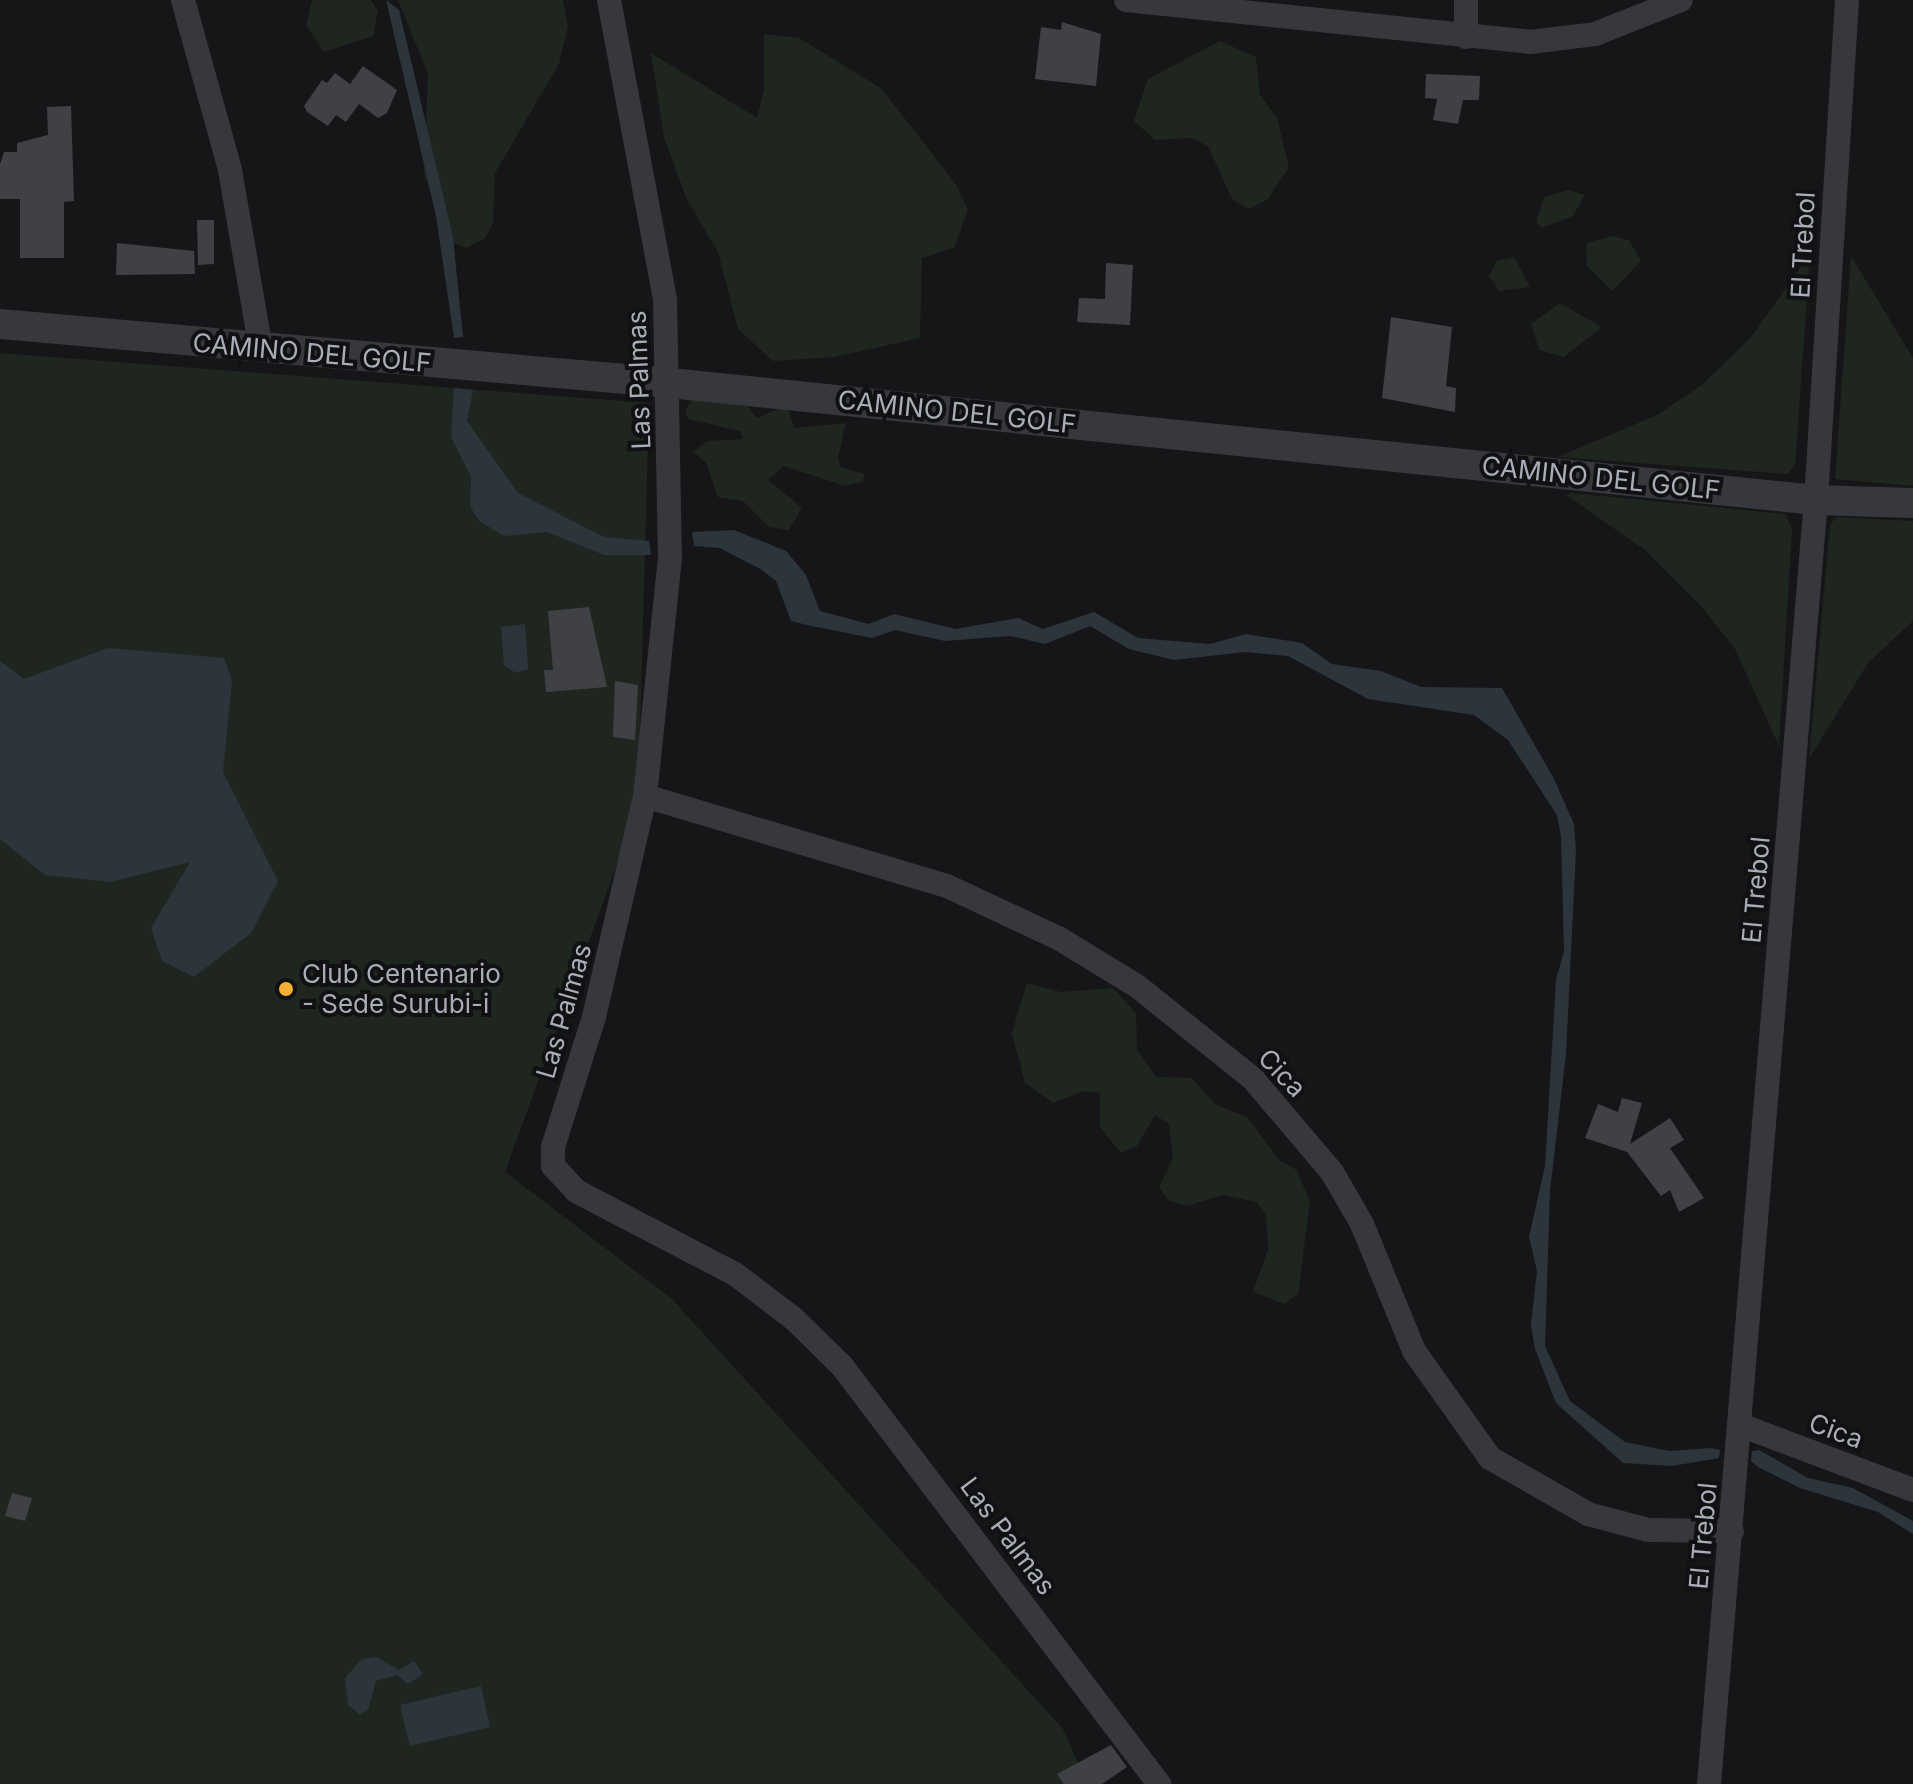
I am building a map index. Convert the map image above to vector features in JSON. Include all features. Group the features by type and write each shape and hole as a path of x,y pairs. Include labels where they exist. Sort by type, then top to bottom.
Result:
{"street":[{"path":"183,0 230,170 261,349"},
{"name":"Las Palmas","path":"609,0 653,226 670,383 669,573 645,796 594,1017 553,1147 557,1174 599,1204 735,1274 794,1319 842,1366 1159,1784"},
{"path":"1126,0 1530,42 1595,34 1681,0"},
{"path":"1466,0 1466,37"},
{"name":"El Trebol","path":"1709,1784 1816,500 1847,0"},
{"name":"CAMINO DEL GOLF","path":"0,324 670,383 1816,500 1913,503"},
{"name":"Cica","path":"645,796 947,886 1060,939 1137,986 1253,1079 1332,1172 1362,1224 1414,1351 1490,1458 1588,1514 1648,1530 1732,1531"},
{"name":"Cica","path":"1740,1425 1913,1490"}],"shaded area":[{"path":"312,0 371,0 378,11 373,36 324,52 306,25"},
{"path":"386,0 399,10 453,237 463,337 454,338 436,216"},
{"path":"398,0 563,0 568,26 559,64 495,173 493,223 485,238 467,248 450,242 424,174 428,74"},
{"path":"764,34 799,38 882,89 957,186 968,210 954,248 922,258 920,338 834,357 773,361 738,329 718,252 687,200 664,137 651,53 757,118 764,90"},
{"path":"1220,41 1256,57 1260,95 1277,118 1289,167 1267,200 1248,209 1232,199 1208,146 1191,138 1155,140 1134,121 1148,79"},
{"path":"1569,190 1585,195 1573,216 1542,228 1536,222 1544,197"},
{"path":"1612,236 1629,240 1641,261 1612,291 1587,266 1586,243"},
{"path":"1810,254 1795,465 1788,474 1558,457 1657,415 1702,385 1752,336"},
{"path":"1851,256 1913,358 1913,486 1835,479"},
{"path":"1514,257 1530,287 1499,291 1489,276 1497,261"},
{"path":"1560,303 1602,327 1564,357 1539,350 1531,324"},
{"name":"Club Centenario - Sede Surubi-i","path":"0,353 649,403 638,806 505,1172 671,1298 1063,1729 1087,1784 0,1784"},
{"path":"454,388 473,390 467,421 518,493 604,537 649,541 651,555 604,555 547,532 504,536 479,521 470,506 471,477 451,437"},
{"path":"735,392 757,418 787,405 794,428 846,423 838,458 841,467 865,474 862,482 845,486 784,466 768,480 802,508 789,530 769,527 743,501 718,497 706,463 693,451 708,441 743,439 740,431 688,419 685,411 694,396"},
{"path":"1571,493 1785,514 1792,529 1779,746 1735,649 1703,608 1645,550 1566,495"},
{"path":"1837,517 1913,521 1913,621 1868,663 1809,759 1830,524"},
{"path":"734,530 786,551 806,575 820,611 869,624 894,614 955,629 1018,618 1043,629 1094,612 1138,638 1210,644 1246,634 1302,643 1332,664 1381,671 1421,687 1502,688 1553,777 1574,824 1576,851 1566,1054 1550,1191 1545,1346 1570,1401 1625,1442 1669,1451 1710,1448 1720,1450 1719,1458 1672,1466 1623,1463 1556,1403 1535,1349 1531,1325 1537,1271 1529,1237 1545,1166 1556,980 1564,951 1561,837 1557,815 1508,740 1474,715 1368,699 1288,656 1245,652 1174,660 1129,649 1090,626 1045,644 1010,636 945,641 895,630 872,638 791,621 776,581 762,570 720,548 694,546 692,532"},
{"path":"525,624 528,669 516,673 504,665 501,627"},
{"path":"108,648 224,658 232,681 223,772 278,881 251,933 194,977 162,961 151,928 190,862 111,882 45,875 0,839 0,661 24,679"},
{"path":"1027,983 1061,992 1113,988 1136,1013 1137,1049 1156,1077 1192,1078 1215,1104 1248,1118 1280,1161 1297,1170 1310,1203 1298,1294 1284,1304 1253,1292 1268,1249 1266,1216 1257,1202 1222,1195 1187,1206 1169,1201 1159,1187 1173,1158 1169,1124 1155,1115 1137,1146 1121,1153 1100,1127 1100,1093 1084,1091 1053,1103 1025,1083 1012,1033"},
{"path":"1759,1450 1808,1478 1853,1488 1913,1521 1913,1534 1878,1512 1800,1488 1758,1467 1751,1461 1752,1451"},
{"path":"376,1657 399,1670 414,1661 423,1674 408,1684 397,1675 376,1681 368,1710 360,1715 348,1705 345,1678 362,1659"},
{"path":"481,1686 490,1727 410,1746 400,1705"}],"building":[{"path":"1062,22 1101,34 1096,86 1035,79 1041,27 1061,30"},
{"path":"363,66 397,90 387,113 378,118 359,104 346,122 336,115 328,126 307,112 304,106 322,80 327,83 335,73 350,84"},
{"path":"1426,74 1480,76 1479,100 1463,100 1458,124 1433,120 1437,99 1425,98"},
{"path":"71,106 74,201 64,202 64,258 20,258 20,199 0,199 0,164 4,152 17,152 17,143 48,135 47,107"},
{"path":"197,220 214,220 214,264 198,265"},
{"path":"117,243 194,251 195,274 116,275"},
{"path":"1106,263 1133,265 1130,325 1077,322 1079,298 1105,299"},
{"path":"1391,317 1452,327 1446,386 1456,388 1455,412 1382,398"},
{"path":"589,607 607,687 546,692 544,670 553,670 548,611"},
{"path":"615,681 638,685 635,740 613,737"},
{"path":"1622,1098 1642,1103 1630,1144 1670,1118 1684,1140 1670,1148 1704,1198 1679,1212 1670,1190 1661,1196 1627,1152 1585,1138 1598,1104 1618,1112"},
{"path":"12,1493 32,1498 25,1521 5,1516"},
{"path":"1111,1745 1127,1767 1102,1784 1064,1784 1057,1774"}],"place":[{"name":"Club Centenario - Sede Surubi-i","path":"286,989"}]}
